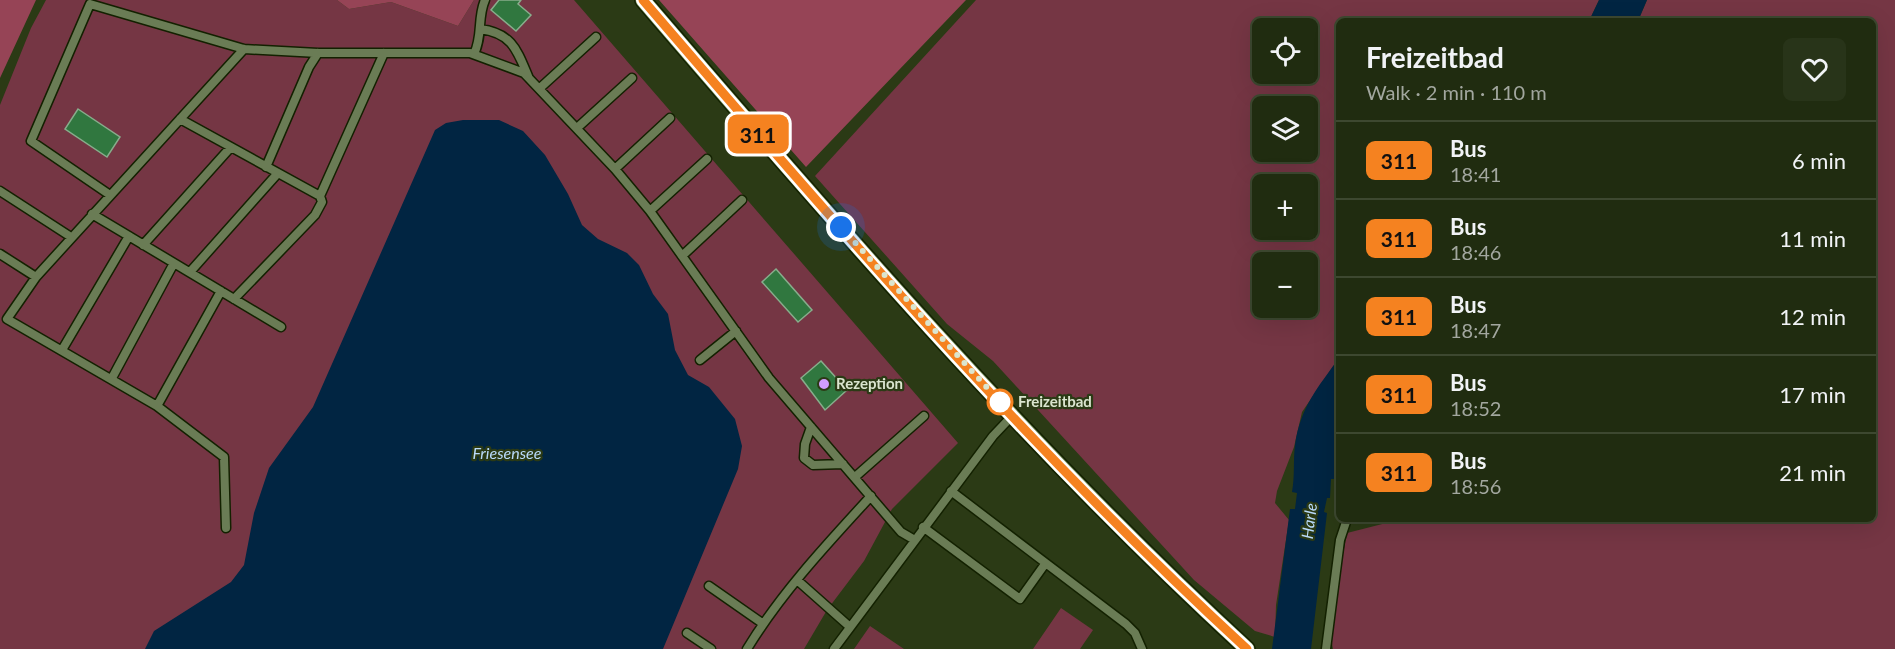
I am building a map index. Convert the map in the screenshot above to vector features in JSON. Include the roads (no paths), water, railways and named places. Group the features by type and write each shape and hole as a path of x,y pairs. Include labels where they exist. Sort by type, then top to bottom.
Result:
{"main road":[{"path":"643,0 753,128 1012,417 1125,534 1247,649"}],"lane":[{"path":"474,54 481,38 481,12 485,0"},
{"path":"110,195 31,141 90,4 244,49 318,53 429,51 474,54 497,61 528,77 540,88 615,170 650,211 771,380 901,532 913,539"},
{"path":"480,29 500,33 509,40 528,77"},
{"path":"540,88 596,37"},
{"path":"226,528 224,457 157,406 7,319 36,277 71,237 244,49"},
{"path":"266,167 309,67 318,53"},
{"path":"234,299 315,215 322,202 321,196 384,53"},
{"path":"577,128 632,78"},
{"path":"180,118 230,148 321,196"},
{"path":"615,170 670,118"},
{"path":"144,244 230,148"},
{"path":"650,211 707,159"},
{"path":"190,272 278,173"},
{"path":"0,191 71,237"},
{"path":"682,256 742,200"},
{"path":"93,214 281,327"},
{"path":"62,350 129,236"},
{"path":"0,254 36,277"},
{"path":"112,378 174,263"},
{"path":"157,406 221,291"},
{"path":"700,360 736,331"},
{"path":"855,477 924,416"},
{"path":"834,649 913,539 993,436 1012,417"},
{"path":"811,427 805,444 804,458 813,465 843,464"},
{"path":"951,491 1126,624 1134,633 1142,649"},
{"path":"747,649 762,624 797,580 871,496"},
{"path":"1326,649 1340,540 1346,522"},
{"path":"923,527 1020,599 1046,564"},
{"path":"797,580 850,627"},
{"path":"709,586 762,624"},
{"path":"687,633 711,649"}],"water":[{"path":"1599,0 1647,0 1639,18 1590,18"},
{"name":"Friesensee","path":"463,120 499,120 523,131 545,155 568,194 582,225 598,239 627,253 639,265 653,294 668,314 675,350 688,375 709,387 735,419 742,446 738,469 663,649 145,649 154,631 231,582 244,565 254,513 269,468 313,407 435,130 446,123"},
{"name":"Harle","path":"1336,362 1336,475 1335,479 1331,479 1330,498 1327,498 1324,512 1327,513 1311,649 1272,649 1290,509 1295,509 1297,493 1292,492 1297,432 1311,398"}],"place":[{"name":"Rezeption","path":"824,384"},
{"name":"Freizeitbad","path":"1000,402"}]}
